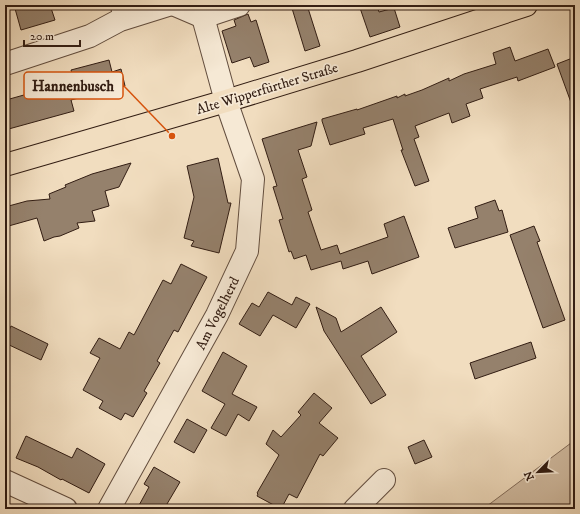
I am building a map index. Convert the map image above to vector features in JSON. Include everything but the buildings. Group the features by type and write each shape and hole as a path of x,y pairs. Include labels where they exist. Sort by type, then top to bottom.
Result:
{"main road":[{"name":"Alte Wipperfürther Straße","path":"5,165 226,101 526,5"}],"street":[{"path":"5,64 90,36 118,12 168,5"},
{"path":"176,5 203,17 239,5"},
{"name":"Am Vogelherd","path":"109,509 218,314 247,251 253,179 226,101 203,17"},
{"path":"355,509 384,480"},
{"path":"5,481 66,509"}],"shaded area":[{"path":"575,440 575,509 483,509"}],"place":[{"name":"Hannenbusch","path":"172,136"}]}
